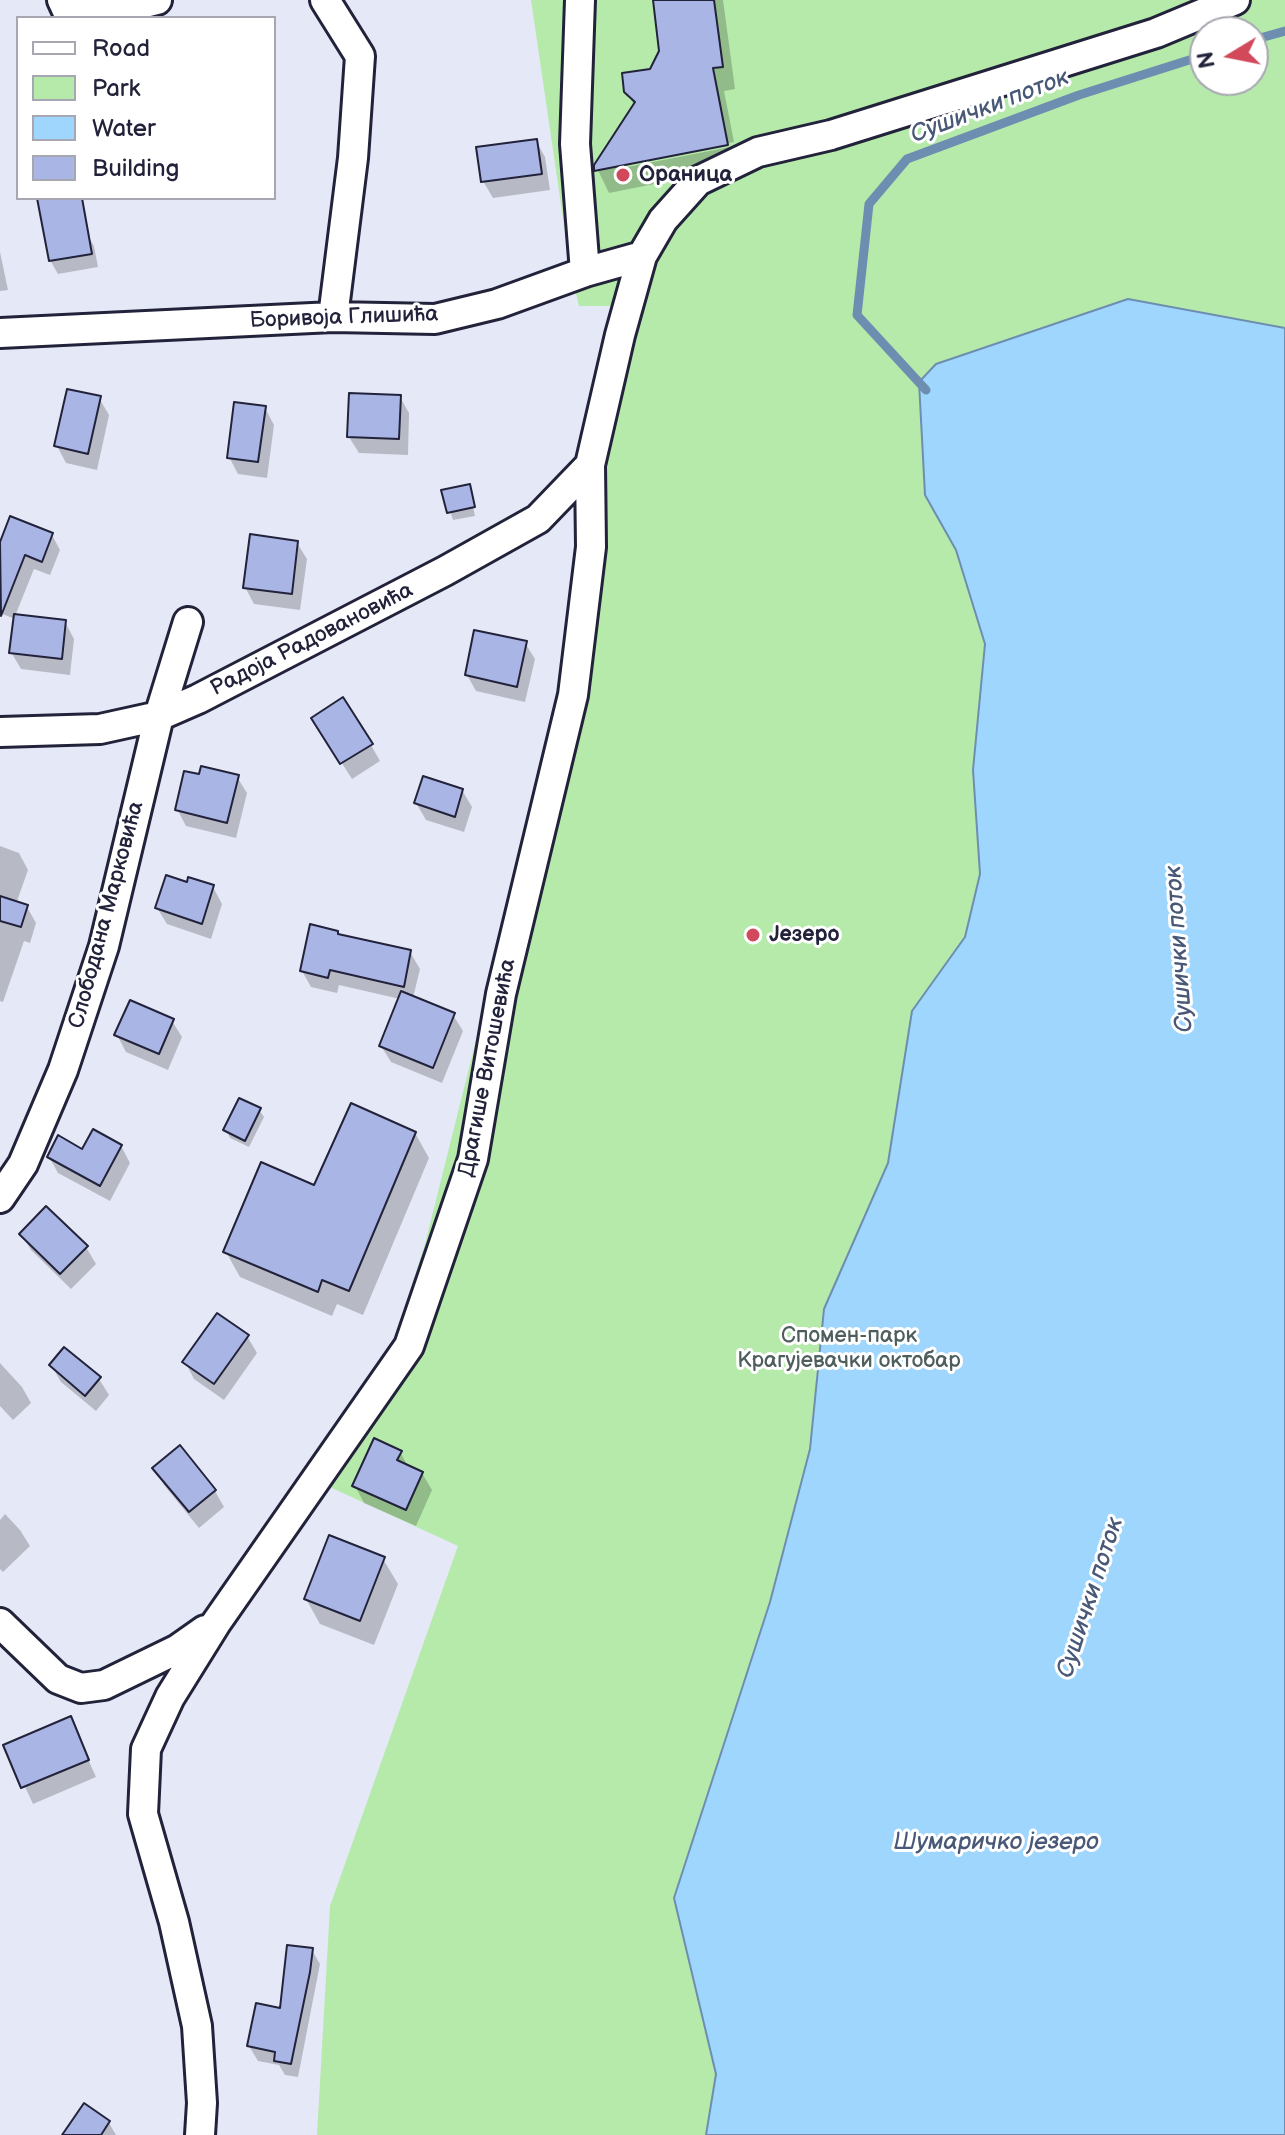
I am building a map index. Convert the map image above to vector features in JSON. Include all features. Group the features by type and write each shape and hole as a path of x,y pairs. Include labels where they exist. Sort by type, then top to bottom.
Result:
{"street":[{"path":"62,0 68,13 157,0"},
{"path":"325,0 360,56 353,158 333,317"},
{"path":"580,0 575,144 585,272"},
{"path":"642,256 663,220 698,181 758,152 831,135 1156,33 1235,0"},
{"name":"Боривоја Глишића","path":"0,333 333,317 435,319 497,304 585,272 642,256"},
{"name":"Драгише Витошевића","path":"200,2135 202,2103 197,2026 174,1922 143,1814 146,1749 170,1697 216,1623 409,1346 473,1159 501,994 573,695 591,547 590,465 642,256"},
{"name":"Радоја Радовановића","path":"0,732 100,729 159,716 198,699 445,571 538,519 590,465"},
{"name":"Слободана Марковића","path":"0,1198 23,1164 68,1056 104,946 159,716 188,622"},
{"path":"0,1623 58,1679 81,1688 104,1685 178,1649 216,1623"}],"green space":[{"name":"Спомен-парк Крагујевачки октобар","path":"531,0 1285,0 1285,2135 317,2135 330,1906 458,1546 308,1477 390,1354 425,1244 554,728 617,306 579,306 571,273"}],"water":[{"name":"Шумаричко језеро","path":"1128,299 1285,328 1285,2135 706,2135 716,2074 674,1898 770,1602 810,1449 824,1309 888,1163 912,1011 965,937 980,874 973,770 985,644 956,550 925,495 919,382 936,364"}],"building":[{"path":"653,0 714,0 723,67 713,68 728,145 594,171 594,165 635,102 624,92 622,73 650,69 659,51"},
{"path":"537,139 542,174 481,182 476,147"},
{"path":"37,200 82,200 92,254 49,261"},
{"path":"67,389 101,396 88,454 54,446"},
{"path":"349,393 401,395 399,439 347,437"},
{"path":"234,402 266,406 258,462 227,458"},
{"path":"470,484 475,507 447,513 441,490"},
{"path":"10,516 53,533 42,562 25,555 1,616 0,542"},
{"path":"250,534 298,541 292,594 243,588"},
{"path":"14,614 66,620 62,659 9,653"},
{"path":"474,630 527,641 517,687 465,675"},
{"path":"343,697 373,744 340,764 311,718"},
{"path":"201,766 239,775 227,823 175,810 184,771 199,774"},
{"path":"423,776 463,789 455,817 414,803"},
{"path":"166,875 187,882 188,877 214,885 202,924 155,908"},
{"path":"0,896 28,905 21,927 0,921"},
{"path":"310,924 338,931 338,934 411,950 404,987 330,970 328,978 300,971"},
{"path":"401,991 455,1013 433,1068 379,1046"},
{"path":"130,1000 174,1019 159,1054 114,1035"},
{"path":"239,1098 261,1108 245,1141 223,1130"},
{"path":"351,1103 416,1132 349,1291 322,1280 318,1292 223,1252 261,1162 314,1185"},
{"path":"93,1129 122,1145 100,1186 47,1157 58,1135 82,1149"},
{"path":"46,1206 88,1246 60,1274 19,1234"},
{"path":"217,1313 249,1335 214,1384 182,1362"},
{"path":"64,1347 101,1377 85,1396 49,1365"},
{"path":"374,1438 402,1451 397,1460 423,1472 406,1510 352,1486"},
{"path":"180,1445 216,1490 189,1512 152,1468"},
{"path":"329,1535 385,1557 360,1621 304,1599"},
{"path":"71,1716 89,1760 21,1788 3,1745"},
{"path":"287,1945 313,1948 291,2064 274,2061 275,2052 247,2046 256,2003 280,2008"},
{"path":"84,2103 110,2121 101,2135 62,2135"}],"waterway":[{"name":"Сушички поток","path":"1269,36 1285,31"},
{"name":"Сушички поток","path":"926,390 857,315 869,204 907,159 1079,95 1189,60"}],"place":[{"name":"Ораница","path":"623,175"},
{"name":"Језеро","path":"753,935"}]}
